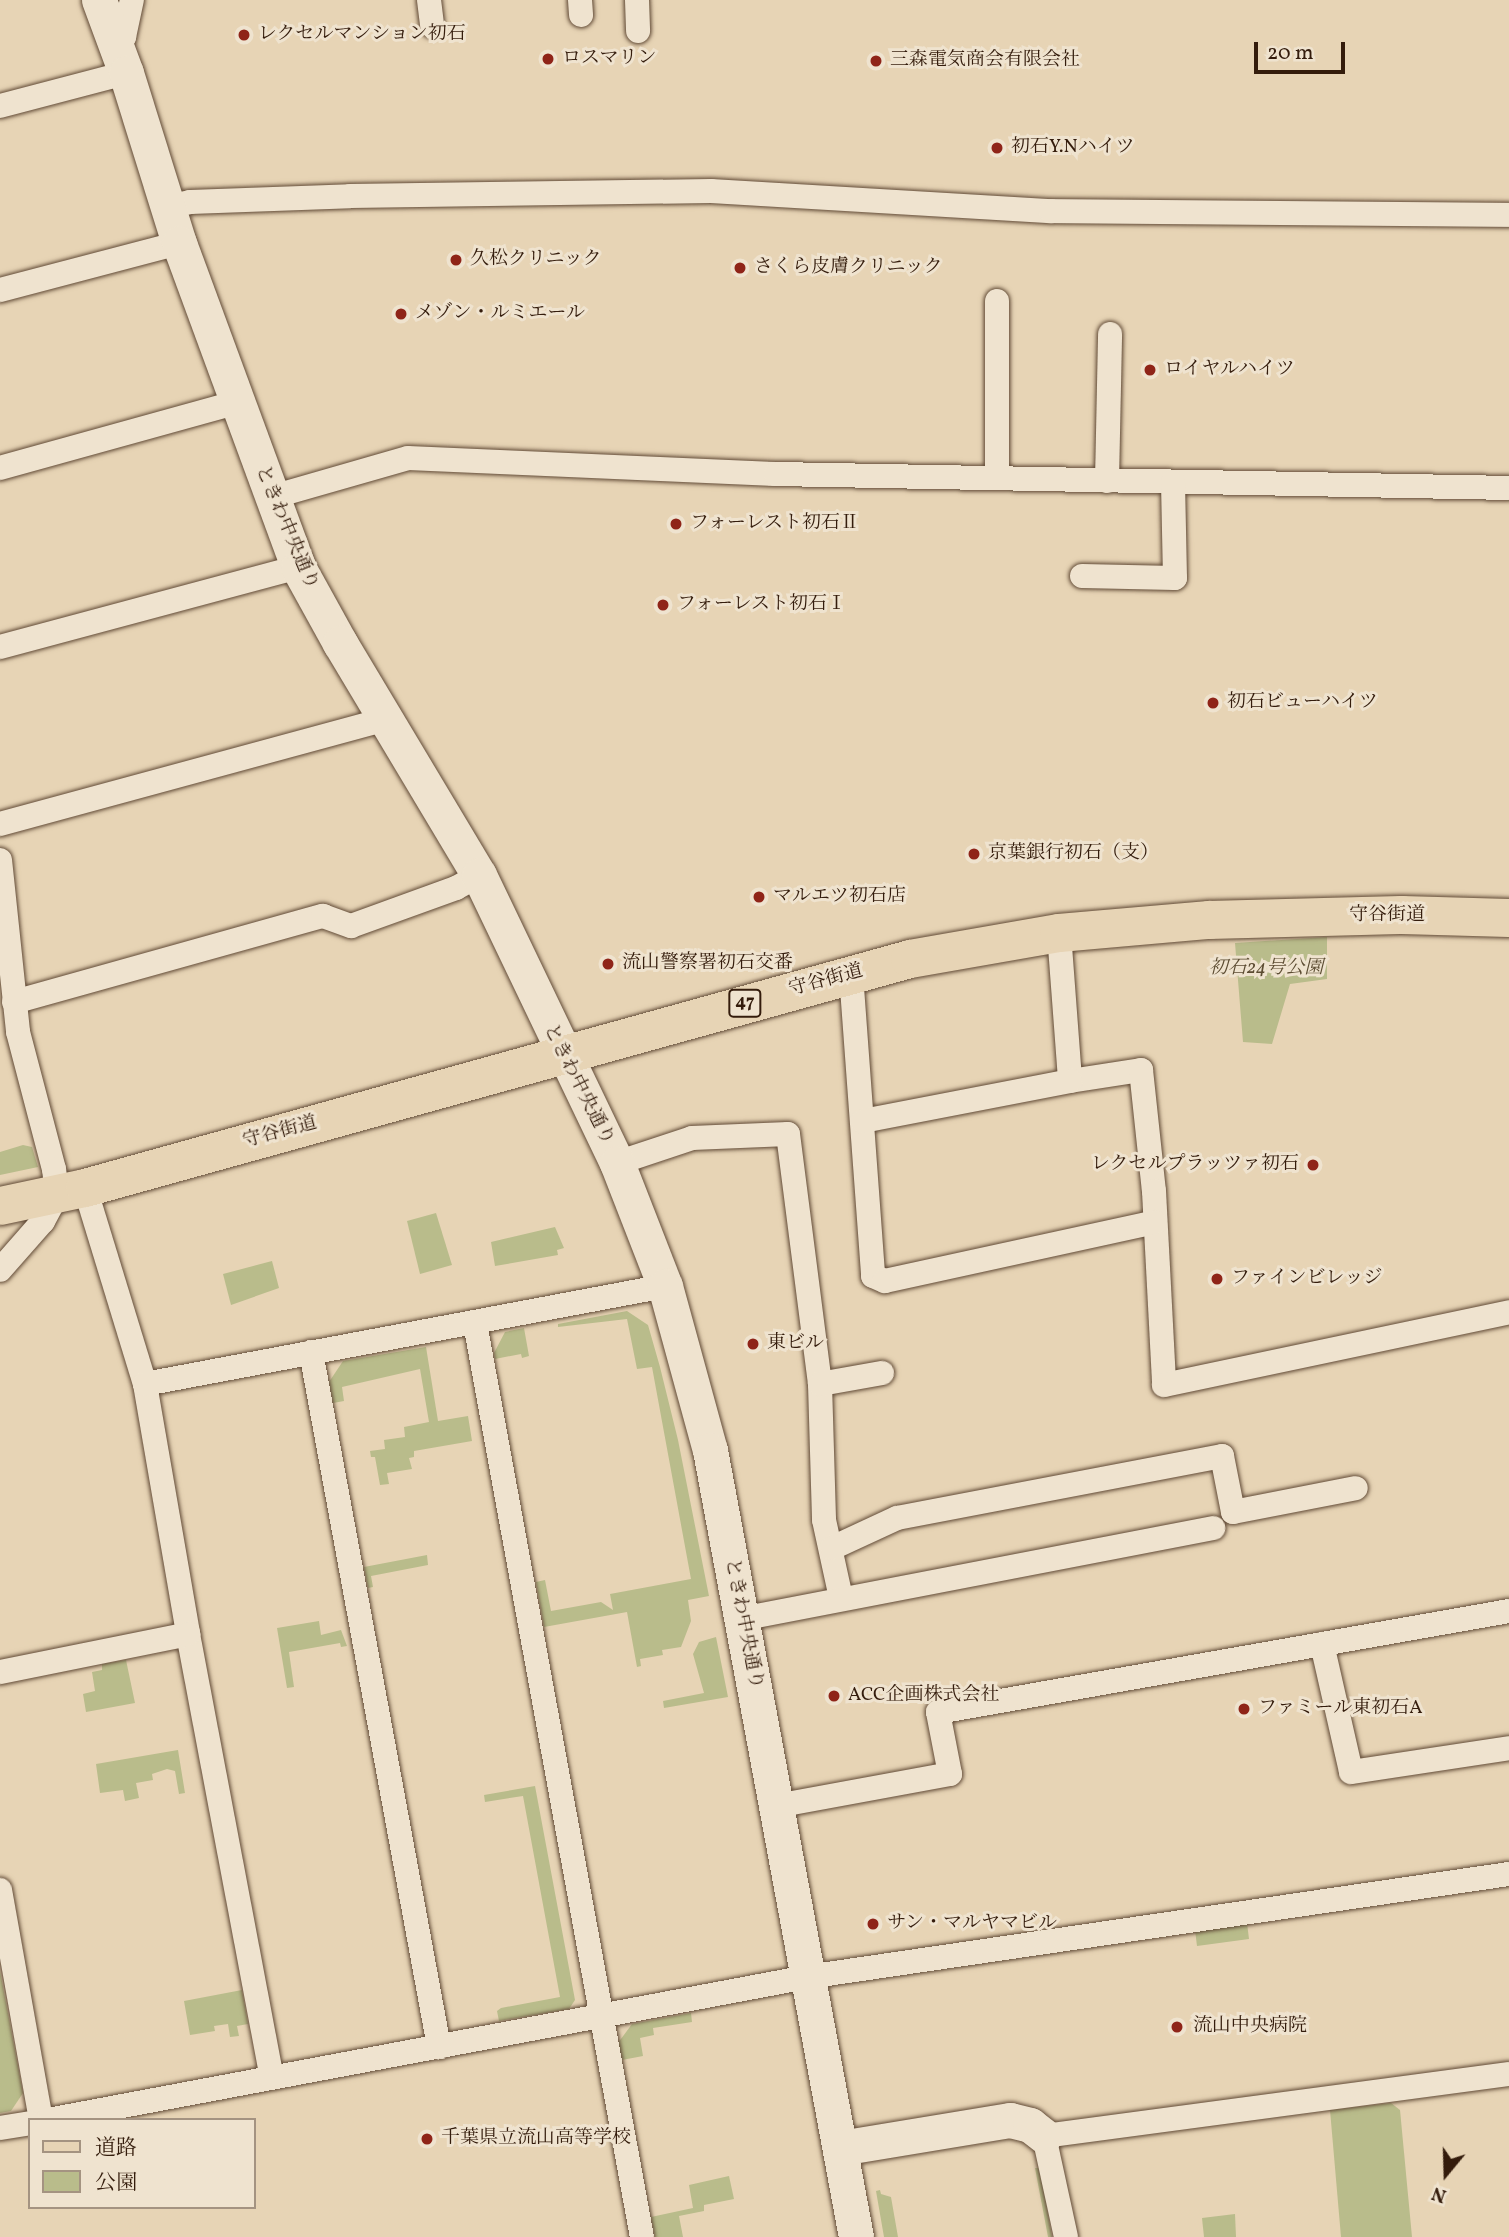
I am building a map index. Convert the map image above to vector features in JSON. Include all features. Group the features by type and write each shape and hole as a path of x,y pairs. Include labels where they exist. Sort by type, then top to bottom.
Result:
{"main road":[{"name":"守谷街道","path":"0,1206 71,1191 910,959 1059,933 1275,918 1509,918"}],"street":[{"name":"ときわ中央通り","path":"99,0 235,403 298,567 340,643 479,875 617,1163 665,1286 701,1410 856,2237"},
{"path":"0,106 120,57 132,0"},
{"path":"429,0 432,26"},
{"path":"637,0 638,31"},
{"path":"167,207 190,202 350,196 711,191 1051,211 1509,215"},
{"path":"0,290 179,243"},
{"path":"997,301 997,478"},
{"path":"1107,481 1110,334"},
{"path":"0,468 235,403"},
{"path":"272,497 408,458 776,474 1509,488"},
{"path":"1082,576 1175,578 1173,482"},
{"path":"0,647 298,567"},
{"path":"0,824 387,719"},
{"path":"0,860 18,1032 54,1169 71,1191 145,1384 188,1634 272,2077"},
{"path":"13,1002 323,916 351,926 456,888 479,875"},
{"path":"1059,933 1069,1081"},
{"path":"851,974 873,1276 885,1281 1155,1222"},
{"path":"863,1121 1069,1081 1141,1070 1155,1222 1164,1385 1509,1312"},
{"path":"617,1163 692,1138 788,1134 820,1384 824,1520 841,1598"},
{"path":"0,1270 71,1191"},
{"path":"145,1384 665,1286"},
{"path":"475,1323 642,2237"},
{"path":"311,1352 439,2047"},
{"path":"820,1384 882,1373"},
{"path":"832,1548 897,1518 1222,1456 1233,1512 1356,1488"},
{"path":"741,1619 1213,1528"},
{"path":"776,1806 950,1774 938,1712 1509,1611"},
{"path":"0,1672 188,1634"},
{"path":"1322,1644 1351,1772 1509,1748"},
{"path":"58,2118 807,1977 1509,1874"},
{"path":"0,1890 41,2118"},
{"path":"1044,2136 1509,2074"},
{"path":"840,2148 1010,2120 1030,2125 1044,2136 1066,2237"},
{"path":"0,2129 28,2123"}],"green space":[{"name":"初石24号公園","path":"1327,937 1327,979 1290,984 1272,1044 1243,1042 1235,943"},
{"path":"23,1145 32,1147 38,1167 0,1175 0,1152"},
{"path":"436,1213 452,1265 420,1274 407,1221"},
{"path":"555,1227 564,1248 557,1250 558,1255 495,1266 491,1242"},
{"path":"272,1261 279,1288 231,1305 223,1274"},
{"path":"627,1311 648,1325 678,1440 709,1596 688,1600 691,1621 681,1647 662,1650 663,1655 640,1659 641,1666 637,1667 627,1612 544,1627 536,1582 545,1580 551,1611 601,1602 613,1610 610,1594 691,1579 652,1367 637,1369 627,1319 558,1327 558,1324"},
{"path":"524,1328 529,1356 522,1358 521,1354 495,1359 494,1353 505,1332"},
{"path":"426,1347 438,1421 468,1416 472,1441 414,1451 414,1457 409,1458 412,1469 387,1473 389,1484 380,1485 375,1457 371,1457 370,1451 385,1449 384,1440 405,1437 404,1427 429,1422 420,1369 342,1387 344,1401 333,1403 329,1382 343,1361"},
{"path":"427,1555 428,1565 371,1576 373,1587 368,1588 364,1567"},
{"path":"319,1621 321,1635 341,1630 347,1646 341,1647 340,1643 289,1652 294,1687 287,1688 277,1628"},
{"path":"716,1637 728,1697 664,1708 663,1701 704,1693 693,1654 699,1642"},
{"path":"126,1660 135,1703 86,1712 83,1694 95,1691 92,1672 102,1670 102,1664"},
{"path":"178,1750 185,1793 179,1794 175,1771 167,1769 152,1774 153,1780 136,1783 139,1798 125,1801 123,1790 100,1793 96,1764"},
{"path":"535,1786 575,2000 569,2009 499,2021 497,2011 501,2008 560,1997 523,1796 485,1802 484,1795"},
{"path":"1247,1923 1249,1939 1197,1946 1195,1930"},
{"path":"0,1971 23,2093 11,2111 0,2113"},
{"path":"242,1990 248,2024 237,2026 239,2036 230,2037 228,2024 214,2026 215,2031 190,2035 184,2001"},
{"path":"691,2013 692,2022 653,2028 654,2035 640,2038 643,2056 622,2060 618,2043 632,2024"},
{"path":"1391,2103 1400,2110 1412,2237 1341,2237 1330,2110"},
{"path":"1035,2168 1040,2168 1052,2237 1048,2237"},
{"path":"729,2176 734,2199 704,2205 704,2211 679,2216 683,2237 655,2237 651,2217 693,2208 689,2185"},
{"path":"880,2190 881,2194 891,2197 898,2237 884,2237 876,2191"},
{"path":"1235,2214 1236,2237 1204,2237 1202,2218"}],"place":[{"name":"レクセルマンション初石","path":"244,35"},
{"name":"ロスマリン","path":"548,59"},
{"name":"三森電気商会有限会社","path":"876,61"},
{"name":"初石Y.Nハイツ","path":"997,148"},
{"name":"久松クリニック","path":"456,260"},
{"name":"さくら皮膚クリニック","path":"740,268"},
{"name":"メゾン・ルミエール","path":"401,314"},
{"name":"ロイヤルハイツ","path":"1150,370"},
{"name":"フォーレスト初石Ⅱ","path":"676,524"},
{"name":"フォーレスト初石Ⅰ","path":"663,605"},
{"name":"初石ビューハイツ","path":"1213,703"},
{"name":"京葉銀行初石（支）","path":"974,854"},
{"name":"マルエツ初石店","path":"759,897"},
{"name":"流山警察署初石交番","path":"608,964"},
{"name":"レクセルプラッツァ初石","path":"1313,1165"},
{"name":"ファインビレッジ","path":"1217,1279"},
{"name":"東ビル","path":"753,1344"},
{"name":"ACC企画株式会社","path":"834,1696"},
{"name":"ファミール東初石A","path":"1244,1709"},
{"name":"サン・マルヤマビル","path":"873,1924"},
{"name":"流山中央病院","path":"1177,2027"},
{"name":"千葉県立流山高等学校","path":"427,2139"}]}
